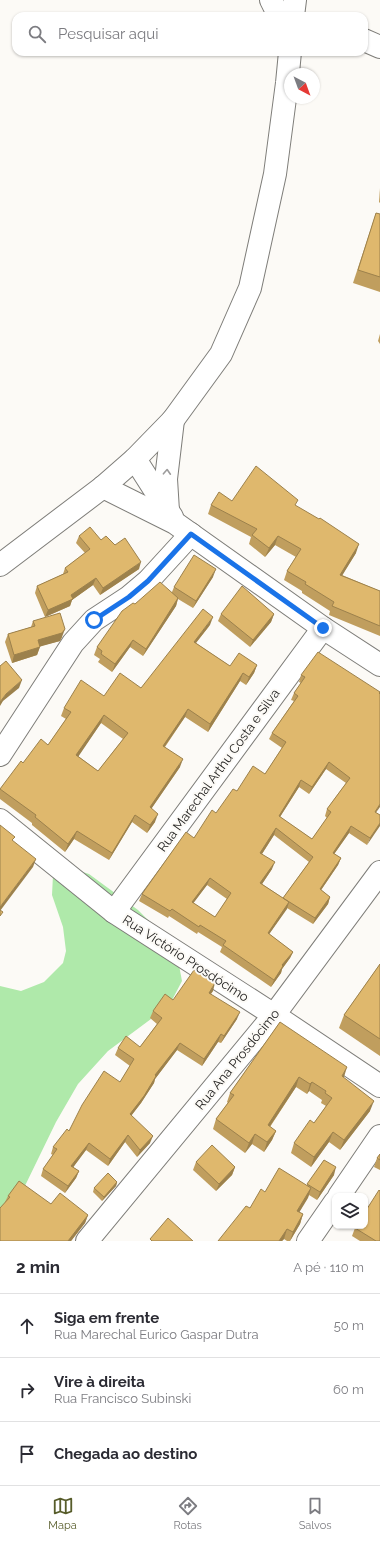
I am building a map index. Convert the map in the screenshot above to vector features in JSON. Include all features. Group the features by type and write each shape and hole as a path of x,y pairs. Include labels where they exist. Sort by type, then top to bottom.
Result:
{"main road":[{"path":"271,0 278,12"},
{"path":"294,12 295,0"},
{"path":"368,42 380,47"},
{"path":"0,565 103,487 135,459 173,420 221,354 250,288 275,174 288,83 290,56"},
{"path":"0,755 73,643 94,620 129,597 148,581 178,523 166,479 173,420"},
{"path":"135,459 178,523"},
{"path":"103,487 178,523 323,628 380,665"},
{"name":"Rua Marechal Arthu Costa e Silva","path":"114,912 323,628"},
{"name":"Rua Victório Prosdócimo","path":"0,820 114,912 274,1015 380,1086"},
{"name":"Rua Ana Prosdócimo","path":"87,1241 274,1015 380,872"},
{"path":"341,1193 380,1136"},
{"path":"308,1241 332,1206"}],"green space":[{"path":"67,867 89,874 138,910 163,935 177,955 182,981 171,1002 155,1016 108,1051 78,1084 56,1122 21,1194 0,1223 0,986 21,991 44,982 63,963 66,951 63,927 52,895 53,875"}],"building":[{"path":"376,213 380,214 380,277 358,270"},
{"path":"256,466 298,500 295,505 319,519 320,518 359,544 340,575 380,591 380,626 332,606 334,602 305,584 306,582 287,571 301,549 278,536 269,548 252,535 257,529 211,505 219,492 232,501"},
{"path":"90,527 101,540 106,536 115,545 125,538 141,562 103,588 96,578 71,595 73,599 48,610 37,586 68,572 65,568 90,549 79,536"},
{"path":"194,555 216,569 196,601 174,587"},
{"path":"160,582 178,598 146,649 133,640 115,664 101,654 102,651 97,647 122,611 133,603 135,604"},
{"path":"242,586 274,614 253,640 221,614"},
{"path":"203,609 213,617 194,642 230,666 239,653 257,665 249,677 243,673 210,724 188,709 163,746 183,759 150,807 158,814 150,825 135,815 112,853 77,831 68,844 35,817 36,815 0,789 21,761 23,763 41,739 48,745 71,712 64,708 81,680 104,696 120,673 141,688","holes":["104,715 128,733 98,771 76,755"]},
{"path":"60,613 65,629 62,633 38,640 40,647 14,655 8,634 35,626 33,621"},
{"path":"318,652 380,692 380,804 375,812 380,815 380,823 370,838 351,826 333,853 341,858 320,889 330,897 315,918 283,898 313,857 276,828 260,853 275,862 260,883 289,902 268,933 293,952 282,965 283,966 274,980 223,945 226,941 200,925 199,927 172,909 170,911 142,894 186,832 194,838 212,810 216,813 233,789 237,791 253,766 265,774 286,742 272,733 298,696 294,693 305,677 301,675","holes":["329,762 350,778 327,809 331,812 312,839 279,816 301,780 312,787","210,878 231,893 215,917 192,902"]},
{"path":"6,661 22,680 6,694 0,702 0,666"},
{"path":"0,825 15,837 12,840 36,859 0,907"},
{"path":"380,964 380,1039 344,1015"},
{"path":"194,970 215,983 209,993 240,1012 224,1036 221,1034 204,1059 180,1043 155,1075 156,1076 144,1096 130,1114 153,1136 140,1150 128,1135 110,1159 89,1143 71,1166 79,1171 68,1186 43,1169 57,1149 53,1147 67,1129 69,1131 82,1105 104,1071 120,1082 134,1059 118,1048 126,1036 140,1047 162,1018 153,1011 165,994 173,1000"},
{"path":"280,1022 347,1067 342,1076 374,1101 344,1140 333,1132 314,1157 294,1143 310,1120 314,1123 332,1098 325,1093 326,1091 312,1082 310,1084 299,1077 268,1125 276,1131 267,1142 255,1134 249,1143 216,1119 234,1095 230,1093"},
{"path":"212,1145 235,1167 219,1184 196,1162"},
{"path":"324,1160 336,1167 320,1192 307,1184"},
{"path":"279,1168 311,1188 297,1211 303,1214 293,1232 287,1229 279,1241 218,1241 246,1206 250,1208 261,1189 265,1192"},
{"path":"108,1173 117,1182 104,1197 94,1188"},
{"path":"19,1181 51,1204 60,1193 88,1215 68,1241 0,1241 0,1208 10,1197 8,1196"},
{"path":"379,1190 380,1241 376,1241 357,1229 368,1229 368,1207"},
{"path":"168,1218 193,1241 152,1241 150,1239"}],"route":[{"path":"94,620 129,597 148,581 191,534 323,628"}]}
